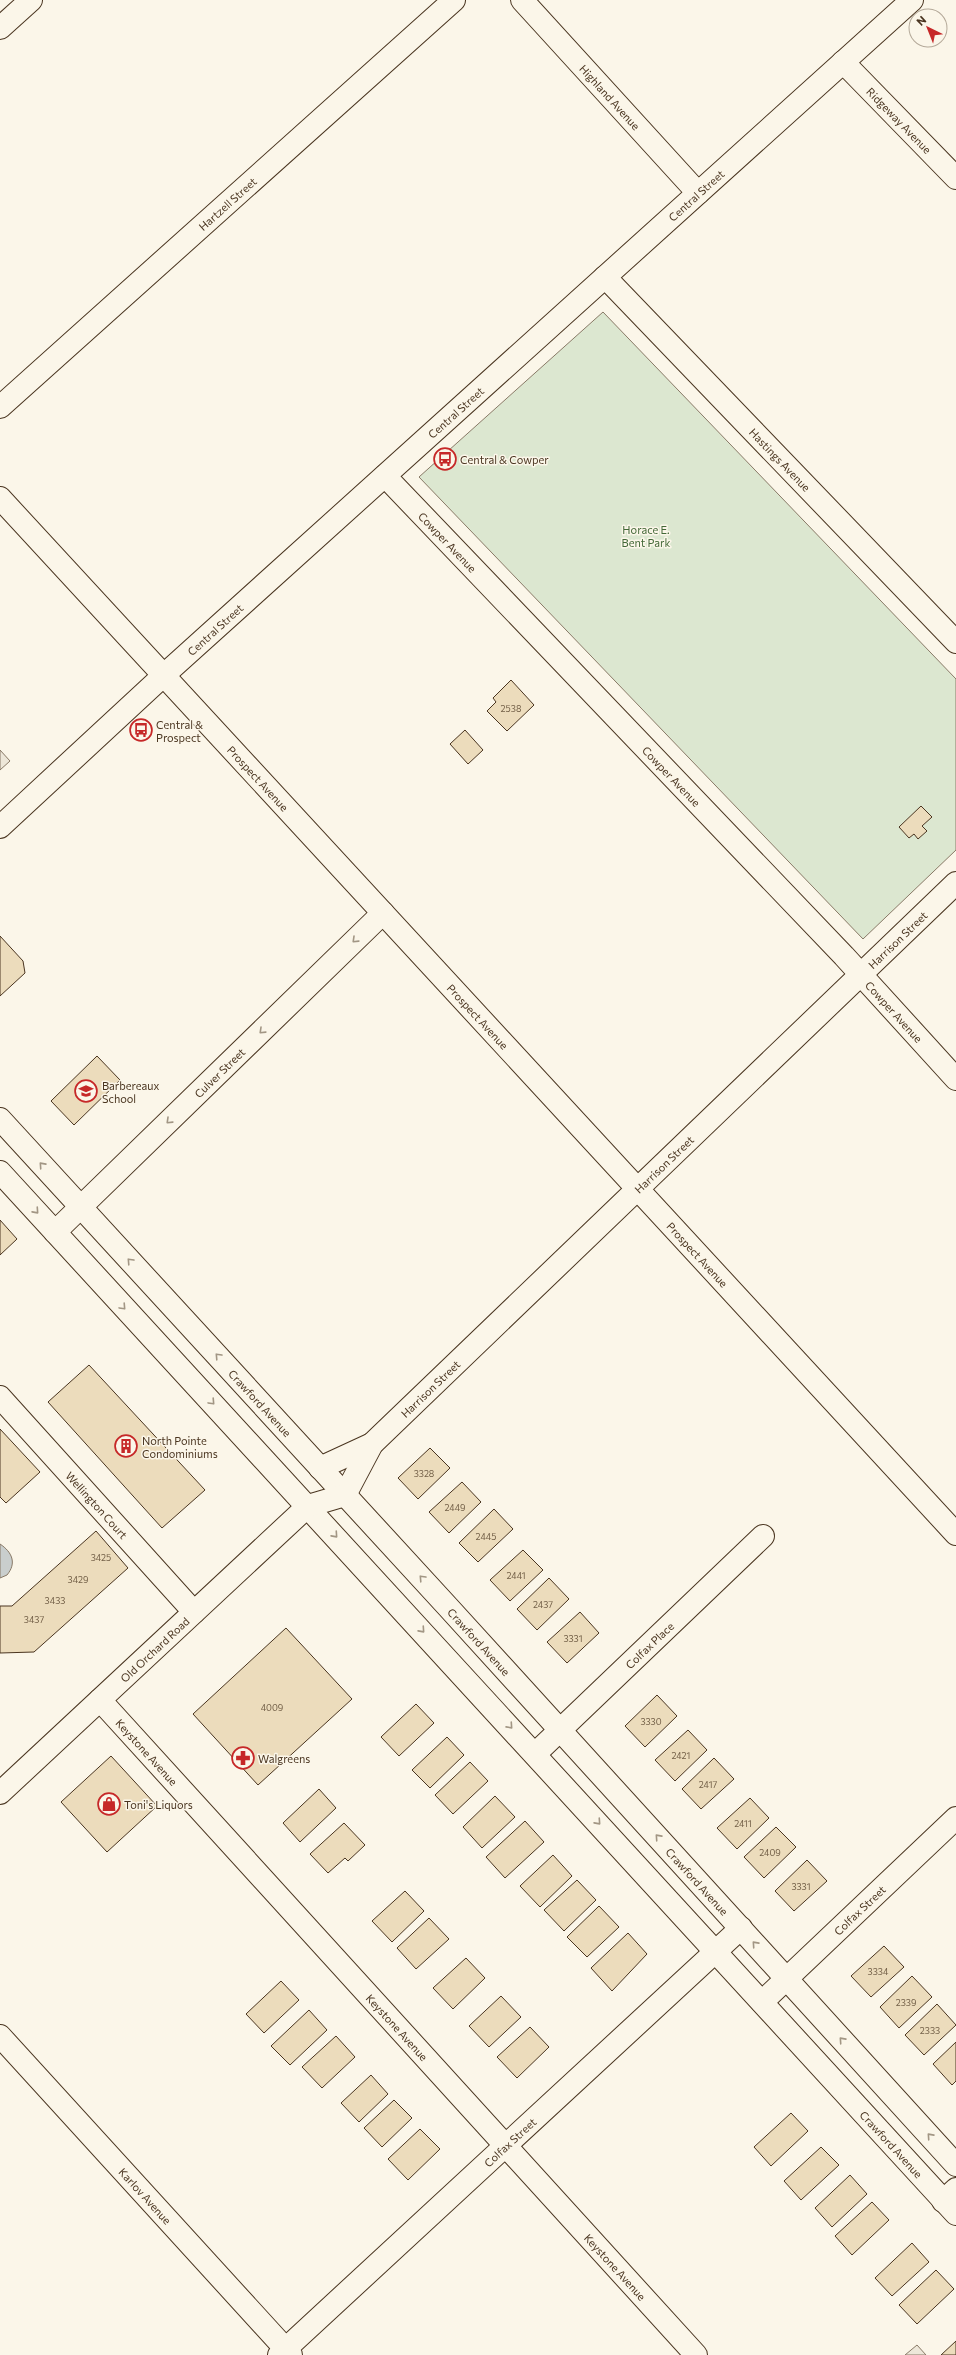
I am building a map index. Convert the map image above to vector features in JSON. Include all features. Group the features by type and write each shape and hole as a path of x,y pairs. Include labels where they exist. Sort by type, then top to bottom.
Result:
{"street":[{"path":"0,28 32,0"},
{"name":"Hartzell Street","path":"0,408 454,0"},
{"name":"Highland Avenue","path":"522,0 698,193"},
{"name":"Central Street","path":"0,827 164,675 912,0"},
{"name":"Ridgeway Avenue","path":"843,62 956,178"},
{"name":"Hastings Avenue","path":"605,277 956,642"},
{"name":"Cowper Avenue","path":"385,476 860,974 956,1079"},
{"name":"Prospect Avenue","path":"0,498 956,1534"},
{"name":"Harrison Street","path":"345,1495 372,1444 956,883"},
{"name":"Culver Street","path":"55,1232 384,913"},
{"name":"Crawford Avenue","path":"0,1119 956,2165"},
{"name":"Crawford Avenue","path":"0,1172 762,2002 952,2201"},
{"name":"Wellington Court","path":"0,1397 194,1612"},
{"name":"Harrison Street","path":"320,1468 372,1444"},
{"name":"Old Orchard Road","path":"308,1506 320,1468"},
{"name":"Old Orchard Road","path":"0,1793 308,1506 345,1495"},
{"name":"Colfax Place","path":"535,1754 763,1536"},
{"name":"Keystone Avenue","path":"100,1700 696,2355"},
{"name":"Colfax Street","path":"762,2002 956,1818"},
{"name":"Colfax Street","path":"285,2353 740,1928"},
{"name":"Karlov Avenue","path":"0,2036 285,2353"}],"green space":[{"name":"Horace E. Bent Park","path":"603,312 956,679 956,850 863,939 419,477"}],"shaded area":[{"path":"0,750 10,761 0,770"},
{"path":"0,1544 10,1554 12,1558 12,1566 7,1575 0,1578"},
{"path":"917,2345 926,2355 905,2355"}],"building":[{"path":"511,680 534,705 507,731 487,711 496,702 493,698"},
{"path":"465,730 483,750 468,764 450,744"},
{"path":"921,806 932,817 922,826 927,831 918,839 914,834 909,838 899,827"},
{"path":"0,936 23,961 25,973 0,996"},
{"name":"Barbereaux School","path":"97,1056 120,1080 74,1125 51,1101"},
{"path":"0,1220 17,1239 0,1255"},
{"name":"North Pointe Condominiums","path":"89,1365 205,1490 162,1528 48,1402"},
{"path":"0,1429 40,1472 6,1503 0,1497"},
{"path":"430,1448 450,1468 418,1499 398,1478"},
{"path":"462,1482 481,1502 449,1533 429,1512"},
{"path":"494,1509 513,1529 478,1562 459,1543"},
{"path":"96,1531 128,1568 34,1652 0,1653 0,1606 12,1606"},
{"path":"523,1550 543,1570 510,1601 490,1580"},
{"path":"549,1578 569,1599 537,1630 517,1609"},
{"path":"580,1612 599,1633 567,1663 547,1642"},
{"name":"Walgreens","path":"286,1628 352,1699 258,1785 193,1714"},
{"path":"657,1695 677,1716 645,1747 625,1726"},
{"path":"416,1704 434,1723 399,1756 381,1737"},
{"path":"688,1730 707,1750 675,1781 655,1760"},
{"path":"447,1737 464,1755 430,1788 412,1770"},
{"name":"Toni's Liquors","path":"111,1756 157,1806 107,1852 61,1802"},
{"path":"714,1758 734,1779 701,1809 682,1789"},
{"path":"470,1762 488,1781 453,1814 435,1795"},
{"path":"319,1789 336,1808 300,1842 283,1823"},
{"path":"495,1796 515,1817 482,1848 463,1827"},
{"path":"750,1798 769,1818 737,1849 717,1828"},
{"path":"525,1821 544,1842 505,1878 486,1857"},
{"path":"344,1823 365,1845 348,1861 345,1858 328,1873 310,1854"},
{"path":"776,1827 796,1847 764,1878 744,1857"},
{"path":"553,1855 572,1876 540,1907 520,1886"},
{"path":"807,1860 827,1881 794,1911 775,1891"},
{"path":"577,1880 596,1900 564,1931 544,1910"},
{"path":"405,1891 424,1911 392,1942 372,1921"},
{"path":"599,1906 619,1927 587,1957 567,1937"},
{"path":"429,1918 449,1939 416,1969 397,1948"},
{"path":"628,1933 647,1954 612,1991 591,1968"},
{"path":"884,1946 904,1967 871,1997 851,1976"},
{"path":"466,1958 485,1978 453,2009 433,1988"},
{"path":"912,1976 932,1997 899,2028 880,2007"},
{"path":"281,1981 299,2000 264,2033 246,2014"},
{"path":"501,1996 521,2017 489,2047 469,2026"},
{"path":"937,2004 956,2025 924,2055 905,2035"},
{"path":"309,2010 327,2030 290,2065 271,2046"},
{"path":"530,2027 549,2047 517,2078 497,2057"},
{"path":"336,2036 355,2057 322,2088 302,2067"},
{"path":"956,2042 956,2081 952,2085 933,2064"},
{"path":"371,2075 388,2094 359,2122 341,2103"},
{"path":"394,2100 412,2118 382,2147 364,2128"},
{"path":"791,2113 808,2131 771,2166 754,2147"},
{"path":"420,2129 440,2149 408,2180 388,2159"},
{"path":"821,2147 839,2165 801,2200 784,2181"},
{"path":"850,2175 867,2194 832,2227 815,2208"},
{"path":"872,2202 889,2220 852,2255 835,2236"},
{"path":"912,2243 929,2262 892,2296 875,2278"},
{"path":"936,2270 954,2289 917,2324 899,2305"},
{"path":"956,2341 956,2355 941,2355"}],"place":[{"name":"Central & Cowper","path":"445,459"},
{"name":"Central & Prospect","path":"141,730"},
{"name":"Barbereaux School","path":"86,1091"},
{"name":"North Pointe Condominiums","path":"126,1446"},
{"name":"Walgreens","path":"243,1758"},
{"name":"Toni's Liquors","path":"109,1804"}]}
